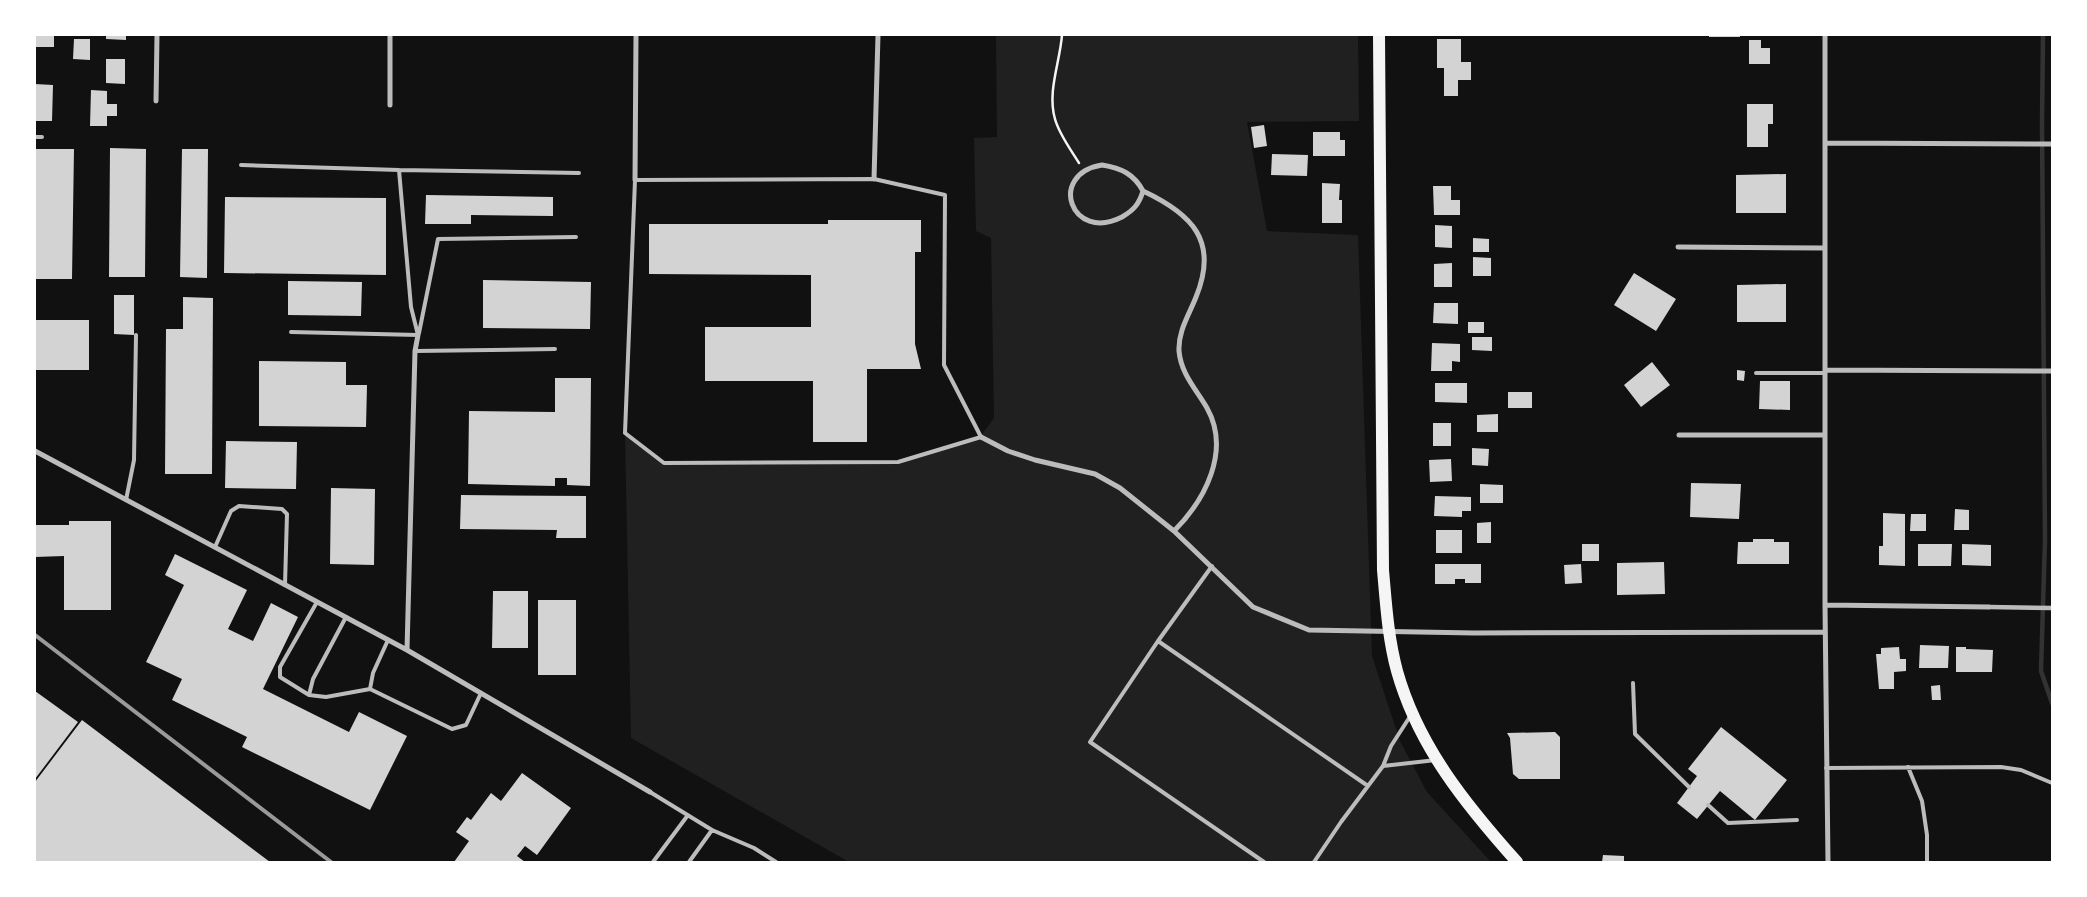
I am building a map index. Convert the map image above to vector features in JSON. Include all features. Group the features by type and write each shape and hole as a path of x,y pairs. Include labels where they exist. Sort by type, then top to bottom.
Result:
{"main road":[{"path":"1379,35 1383,570 1389,632 1397,670 1412,713 1436,760 1452,784 1518,862"}],"street":[{"path":"156,101 157,35"},
{"path":"390,35 390,105"},
{"path":"635,180 636,35"},
{"path":"874,179 878,35"},
{"path":"1825,35 1825,632 1828,862"},
{"path":"1826,143 2052,144"},
{"path":"1143,191 1139,203 1131,212 1118,218 1093,222 1083,219 1076,212 1071,192 1074,182 1083,171 1102,165 1121,170 1137,181 1143,191 1167,203 1189,221 1195,228 1202,246 1204,262 1203,279 1180,333 1179,351 1182,368 1214,423 1216,454 1211,476 1202,495 1189,516 1174,531"},
{"path":"1678,247 1824,248"},
{"path":"407,650 415,351 418,336"},
{"path":"1825,371 2052,371"},
{"path":"1679,435 1825,435"},
{"path":"980,437 1008,451 1035,460 1095,474 1120,488 1174,531 1254,607 1309,630 1389,632 1825,632"},
{"path":"35,451 407,650 650,792"},
{"path":"1825,605 2052,608"}],"lane":[{"path":"35,137 42,137"},
{"path":"240,165 580,173"},
{"path":"398,170 412,307 418,336"},
{"path":"874,179 945,195 944,364 980,437 898,462 664,463 625,433 635,180 874,179"},
{"path":"418,336 438,239 576,236"},
{"path":"291,332 418,336"},
{"path":"126,500 134,460 136,335"},
{"path":"415,351 554,349"},
{"path":"1756,372 1825,371"},
{"path":"215,547 231,510 239,506 282,509 287,514 285,585"},
{"path":"1212,566 1158,641 1090,742 1264,862"},
{"path":"317,602 280,667 280,677 309,695 326,697 370,689 452,729 466,725 482,694"},
{"path":"309,695 313,679 346,617"},
{"path":"370,689 373,673 388,640"},
{"path":"1158,641 1368,786"},
{"path":"1633,683 1635,734 1689,786"},
{"path":"1314,862 1383,766 1391,746 1412,713"},
{"path":"1383,766 1436,760"},
{"path":"1908,767 1922,801 1928,835 1928,862"},
{"path":"1826,768 2001,767 2021,770 2052,783"},
{"path":"650,792 712,830 754,848 776,862"},
{"path":"1708,805 1728,824 1797,820"},
{"path":"653,862 688,815"},
{"path":"690,862 712,830"}],"path":[{"path":"1062,35 1053,110 1055,121 1083,171"}],"shaded area":[{"path":"996,35 1358,35 1359,121 1247,122 1267,231 1358,235 1372,656 1400,741 1427,792 1491,862 849,862 631,738 625,433 665,463 898,462 980,437 994,418 991,238 976,231 974,138 997,137"}],"building":[{"path":"35,35 54,35 54,47 35,47"},
{"path":"106,35 126,35 126,40 106,39"},
{"path":"1709,35 1740,35 1740,37 1709,37"},
{"path":"74,39 90,39 90,60 73,59"},
{"path":"1437,39 1461,39 1461,62 1471,62 1471,80 1458,80 1458,96 1444,96 1444,68 1437,68"},
{"path":"1749,40 1761,40 1761,48 1770,48 1770,64 1749,64"},
{"path":"106,59 125,59 125,84 106,83"},
{"path":"35,84 53,85 52,121 35,121"},
{"path":"91,90 107,91 107,104 117,104 117,116 107,116 107,126 90,126"},
{"path":"1747,104 1773,104 1773,124 1768,124 1768,147 1747,147"},
{"path":"1264,125 1267,146 1254,148 1251,127"},
{"path":"1313,132 1340,132 1340,140 1345,140 1345,156 1313,156"},
{"path":"110,148 146,149 145,277 109,277"},
{"path":"35,149 74,149 72,279 35,279"},
{"path":"182,149 208,149 207,278 180,277"},
{"path":"1272,154 1308,155 1307,176 1271,175"},
{"path":"1786,174 1786,213 1736,213 1736,175"},
{"path":"1322,183 1340,184 1339,200 1342,200 1342,223 1322,223"},
{"path":"1433,186 1451,186 1451,200 1460,200 1460,215 1434,215"},
{"path":"426,195 553,197 553,216 471,215 471,224 425,224"},
{"path":"225,197 386,198 386,275 224,273"},
{"path":"828,220 921,220 921,252 915,252 915,344 921,369 867,369 867,442 813,442 813,381 705,381 705,327 811,327 811,275 649,274 649,224 828,224"},
{"path":"1435,225 1452,226 1452,248 1435,247"},
{"path":"1473,238 1489,239 1489,252 1473,252"},
{"path":"1473,257 1491,258 1491,276 1473,276"},
{"path":"1452,263 1452,287 1434,287 1434,264"},
{"path":"1634,273 1676,299 1656,331 1614,305"},
{"path":"483,280 591,282 590,329 483,328"},
{"path":"288,281 362,282 361,316 288,315"},
{"path":"1786,284 1786,322 1737,322 1737,285"},
{"path":"114,295 134,295 134,335 114,334"},
{"path":"183,297 213,298 212,474 165,474 166,329 183,329"},
{"path":"1434,303 1458,303 1458,324 1433,323"},
{"path":"35,320 89,320 89,370 35,370"},
{"path":"1468,322 1484,322 1484,333 1468,333"},
{"path":"1472,337 1492,337 1492,351 1472,350"},
{"path":"1432,343 1460,344 1460,362 1452,361 1452,371 1431,371"},
{"path":"259,361 346,362 346,385 367,385 366,427 259,426"},
{"path":"1652,362 1670,385 1641,407 1624,385"},
{"path":"1737,370 1745,371 1744,381 1737,380"},
{"path":"555,378 591,378 590,486 567,485 567,478 555,478 555,486 468,484 469,411 555,412"},
{"path":"1760,381 1790,381 1790,410 1759,409"},
{"path":"1435,383 1467,383 1467,403 1435,402"},
{"path":"1508,392 1532,392 1532,408 1508,408"},
{"path":"1498,414 1498,432 1477,432 1477,415"},
{"path":"1433,423 1451,423 1451,446 1433,446"},
{"path":"226,441 297,442 296,489 225,488"},
{"path":"1472,448 1489,449 1488,466 1472,465"},
{"path":"1451,459 1452,481 1430,482 1429,460"},
{"path":"1691,483 1741,484 1739,519 1690,517"},
{"path":"1480,484 1503,485 1503,503 1480,503"},
{"path":"331,488 375,489 374,565 330,564"},
{"path":"461,495 586,496 586,538 556,538 557,530 460,529"},
{"path":"1435,496 1471,497 1471,511 1462,511 1462,517 1434,516"},
{"path":"1955,509 1969,510 1969,530 1954,530"},
{"path":"1883,513 1905,514 1905,566 1879,565 1879,546 1883,546"},
{"path":"1911,514 1926,514 1926,531 1910,531"},
{"path":"69,521 111,521 111,610 64,610 64,556 35,557 35,525 69,525"},
{"path":"1491,522 1491,543 1477,543 1477,523"},
{"path":"1436,530 1462,530 1462,553 1436,553"},
{"path":"1753,539 1774,539 1774,542 1789,542 1789,564 1737,564 1738,542 1753,542"},
{"path":"1582,544 1599,544 1599,561 1582,561"},
{"path":"1918,544 1952,544 1951,566 1918,566"},
{"path":"1962,544 1991,545 1991,566 1962,565"},
{"path":"175,554 247,590 228,629 253,641 271,603 298,617 263,689 349,732 359,712 407,736 370,810 242,747 247,737 172,700 182,679 146,662 184,585 165,575"},
{"path":"1664,562 1665,594 1617,595 1617,563"},
{"path":"1435,564 1481,564 1481,583 1465,583 1465,579 1455,579 1455,584 1435,584"},
{"path":"1581,564 1582,583 1565,584 1564,565"},
{"path":"493,591 528,591 528,648 492,648"},
{"path":"538,600 576,600 576,675 538,675"},
{"path":"1920,645 1949,646 1948,668 1919,668"},
{"path":"1899,647 1900,659 1906,659 1906,671 1894,672 1894,689 1879,689 1876,654 1881,654 1881,648"},
{"path":"1956,647 1993,650 1992,672 1956,672"},
{"path":"1940,685 1941,700 1932,700 1931,686"},
{"path":"35,691 78,722 35,779"},
{"path":"82,720 270,862 35,862 35,782"},
{"path":"1721,727 1787,780 1755,820 1720,791 1697,819 1677,803 1697,776 1688,769"},
{"path":"1555,732 1560,737 1560,779 1519,779 1513,774 1510,738 1507,733"},
{"path":"522,773 571,808 537,855 525,846 517,856 525,862 454,862 469,841 456,832 467,817 471,820 491,793 501,801"},
{"path":"1603,855 1624,856 1624,862 1602,862"}],"waterway":[{"path":"2043,35 2045,540 2041,671 2052,703"}],"railway":[{"path":"35,635 331,862"}]}
